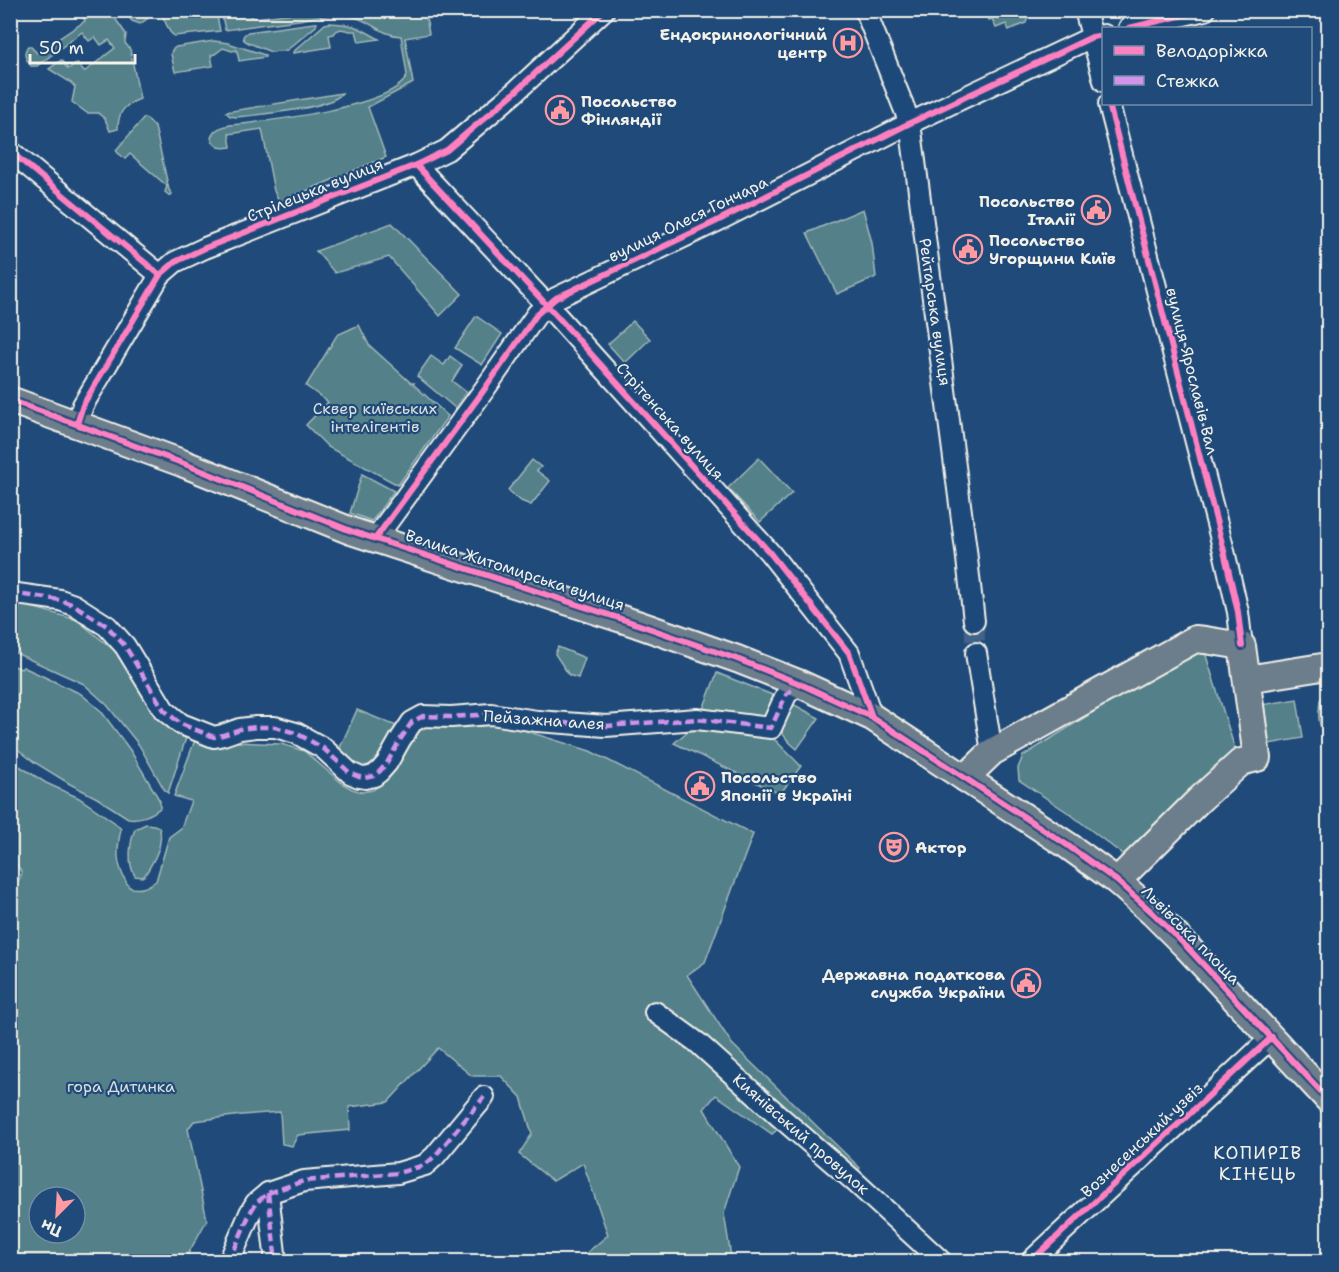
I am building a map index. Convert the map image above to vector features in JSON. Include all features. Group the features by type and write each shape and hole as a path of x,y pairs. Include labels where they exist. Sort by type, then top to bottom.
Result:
{"main road":[{"name":"Велика Житомирська вулиця","path":"10,399 325,521 637,624 798,683 872,717 965,778"},
{"path":"965,778 992,752 1195,639 1242,646"},
{"name":"Львівська площа","path":"1117,881 1241,762 1257,758 1242,646"},
{"path":"1247,679 1329,666"},
{"name":"Львівська площа","path":"965,778 1117,881 1153,913 1329,1099"}],"street":[{"name":"Стрілецька вулиця","path":"77,424 83,405 160,275 175,262 416,165 447,150 514,93 604,10"},
{"name":"Рейтарська вулиця","path":"865,10 910,123 974,621"},
{"path":"1085,10 1098,36 1102,66"},
{"path":"1133,27 1205,10"},
{"name":"вулиця Олеся Гончара","path":"375,539 537,314 546,305 565,292 715,222 910,123 1098,36"},
{"name":"вулиця Ярославів Вал","path":"1109,105 1224,551 1238,612 1242,646"},
{"path":"10,151 160,275"},
{"name":"Стрітенська вулиця","path":"416,165 770,553 849,653 872,717"},
{"name":"Пейзажна алея","path":"10,593 60,600 74,605 107,626 125,646 164,710 181,724 214,737 256,727 276,728 296,733 323,748 350,773 365,778 374,776 380,771 412,722 423,716 451,717 491,714 537,721 606,726 697,718 771,728 786,695 798,683"},
{"path":"976,653 992,752"},
{"name":"Киянівський провулок","path":"655,1012 698,1042 854,1180 942,1262"},
{"name":"Вознесенський узвіз","path":"1030,1262 1272,1037"},
{"path":"229,1262 250,1213 256,1203 268,1193 304,1181 398,1173 425,1165 484,1097"},
{"path":"268,1193 276,1262"}],"green space":[{"path":"79,11 110,11 126,34 125,43 130,49 140,99 123,110 119,118 118,129 110,131 105,119 98,113 87,113 72,102 75,87 49,69 61,60 68,69 77,63 84,72 115,48 109,40 101,45 95,37 89,41 82,32 37,66 31,66 25,56 28,46 37,53 85,21"},
{"path":"124,11 148,11 148,18 140,24 132,21"},
{"path":"160,11 216,11 220,31 174,36"},
{"path":"221,11 249,11 250,16 255,18 298,11 425,11 429,34 405,38 413,83 368,107 386,157 280,202 274,191 262,129 229,134 231,147 224,148 217,146 211,138 216,130 230,125 327,111 355,104 380,96 398,86 407,75 401,36 387,33 363,20 344,15 324,16 225,30"},
{"path":"985,11 1030,11 1026,23 1009,30 1006,24 996,28"},
{"path":"317,23 287,50 271,52 249,43 243,37 248,32"},
{"path":"329,23 356,27 379,39 359,42 356,31 341,29 329,35 331,47 293,53"},
{"path":"214,41 228,43 265,55 265,57 239,61 237,50 223,48 211,55 213,66 175,72 172,50 176,47"},
{"path":"342,93 335,99 324,103 276,113 236,117 226,112"},
{"path":"144,118 155,127 169,190 172,194 170,196 165,192 167,186 130,154 125,159 116,150"},
{"path":"863,209 872,243 876,277 837,294 807,233"},
{"path":"392,223 462,294 440,316 389,257 335,273 316,251"},
{"path":"476,316 502,334 482,365 455,348"},
{"path":"633,321 650,339 625,363 608,344"},
{"name":"Сквер київських інтелігентів","path":"359,325 369,345 411,383 414,383 448,416 398,485 328,447 306,425 328,402 306,386 337,335"},
{"path":"431,356 444,365 450,356 462,365 452,381 466,392 455,408 417,376"},
{"path":"759,458 792,493 760,522 728,488"},
{"path":"532,460 541,467 537,471 550,481 531,505 521,501 508,490"},
{"path":"362,474 394,491 372,521 350,513"},
{"path":"11,603 77,620 115,651 154,713 186,738 168,793 139,745 107,705 84,684 11,651"},
{"path":"558,647 585,658 578,678 569,675 555,654"},
{"path":"1195,648 1204,649 1238,759 1126,857 1070,814 1019,780 1018,768 1023,756"},
{"path":"10,664 21,669 23,667 81,694 101,711 130,750 160,801 160,808 145,816 128,818 34,762 11,744"},
{"path":"717,673 780,698 767,722 700,717"},
{"path":"1328,692 1328,738 1320,725 1319,716 1320,700"},
{"path":"1297,699 1303,738 1263,745 1256,706"},
{"path":"789,702 819,718 797,749 785,737 781,728"},
{"path":"357,710 399,727 380,755 368,766 360,767 351,765 337,754"},
{"name":"гора Дитинка","path":"494,721 590,751 753,834 705,962 687,975 732,1044 860,1168 855,1174 791,1118 772,1134 716,1095 704,1109 739,1167 724,1213 731,1257 738,1261 577,1261 608,1235 583,1163 553,1181 519,1154 532,1134 521,1097 501,1076 472,1076 438,1048 388,1102 349,1107 350,1130 298,1135 292,1146 282,1144 280,1112 194,1121 188,1129 207,1220 184,1261 11,1261 10,899 22,873 11,856 10,760 46,783 79,798 114,822 121,829 118,845 119,865 129,887 140,888 156,881 169,837 181,828 191,801 174,796 195,740 281,744 304,751 343,784 362,792 373,790 383,782 409,732 428,722"},
{"path":"695,725 770,735 801,766 780,794 674,743"},
{"path":"146,824 159,827 159,846 145,875 135,876 130,859 132,840 135,829"}],"tunnel":[{"path":"974,621 976,653"}],"marked path":[{"path":"10,593 60,600 74,605 107,626 125,646 164,710 181,724 214,737 256,727 275,727 296,733 323,748 350,773 365,778 374,776 380,771 412,722 423,716 451,717 491,714 537,721 606,726 697,719 771,728 786,695 798,683"},
{"path":"229,1262 250,1213 256,1203 268,1193 304,1181 398,1173 425,1165 484,1097"},
{"path":"268,1193 276,1262"}],"cycle path":[{"path":"77,424 83,405 160,275 175,262 416,165 447,150 514,93 604,10"},
{"path":"1133,27 1205,10"},
{"path":"375,539 537,314 556,298 715,222 910,123 1092,37 1102,35"},
{"path":"1109,105 1224,551 1238,612 1242,646"},
{"path":"10,151 160,275"},
{"path":"416,165 556,315 770,553 849,653 872,717"},
{"path":"10,400 182,463 351,531 737,659 798,683 872,717 1067,845 1117,881 1187,947 1328,1099"},
{"path":"1030,1262 1272,1037"}],"place":[{"name":"Ендокринологічний центр","path":"848,43"},
{"name":"Посольство Фінляндії","path":"560,110"},
{"name":"Посольство Італії","path":"1096,210"},
{"name":"Посольство Угорщини Київ","path":"968,249"},
{"name":"Посольство Японії в Україні","path":"700,786"},
{"name":"Актор","path":"894,847"},
{"name":"Державна податкова служба України","path":"1026,983"}],"district":[{"name":"КОПИРІВ КІНЕЦЬ","path":"1258,1163"}]}
